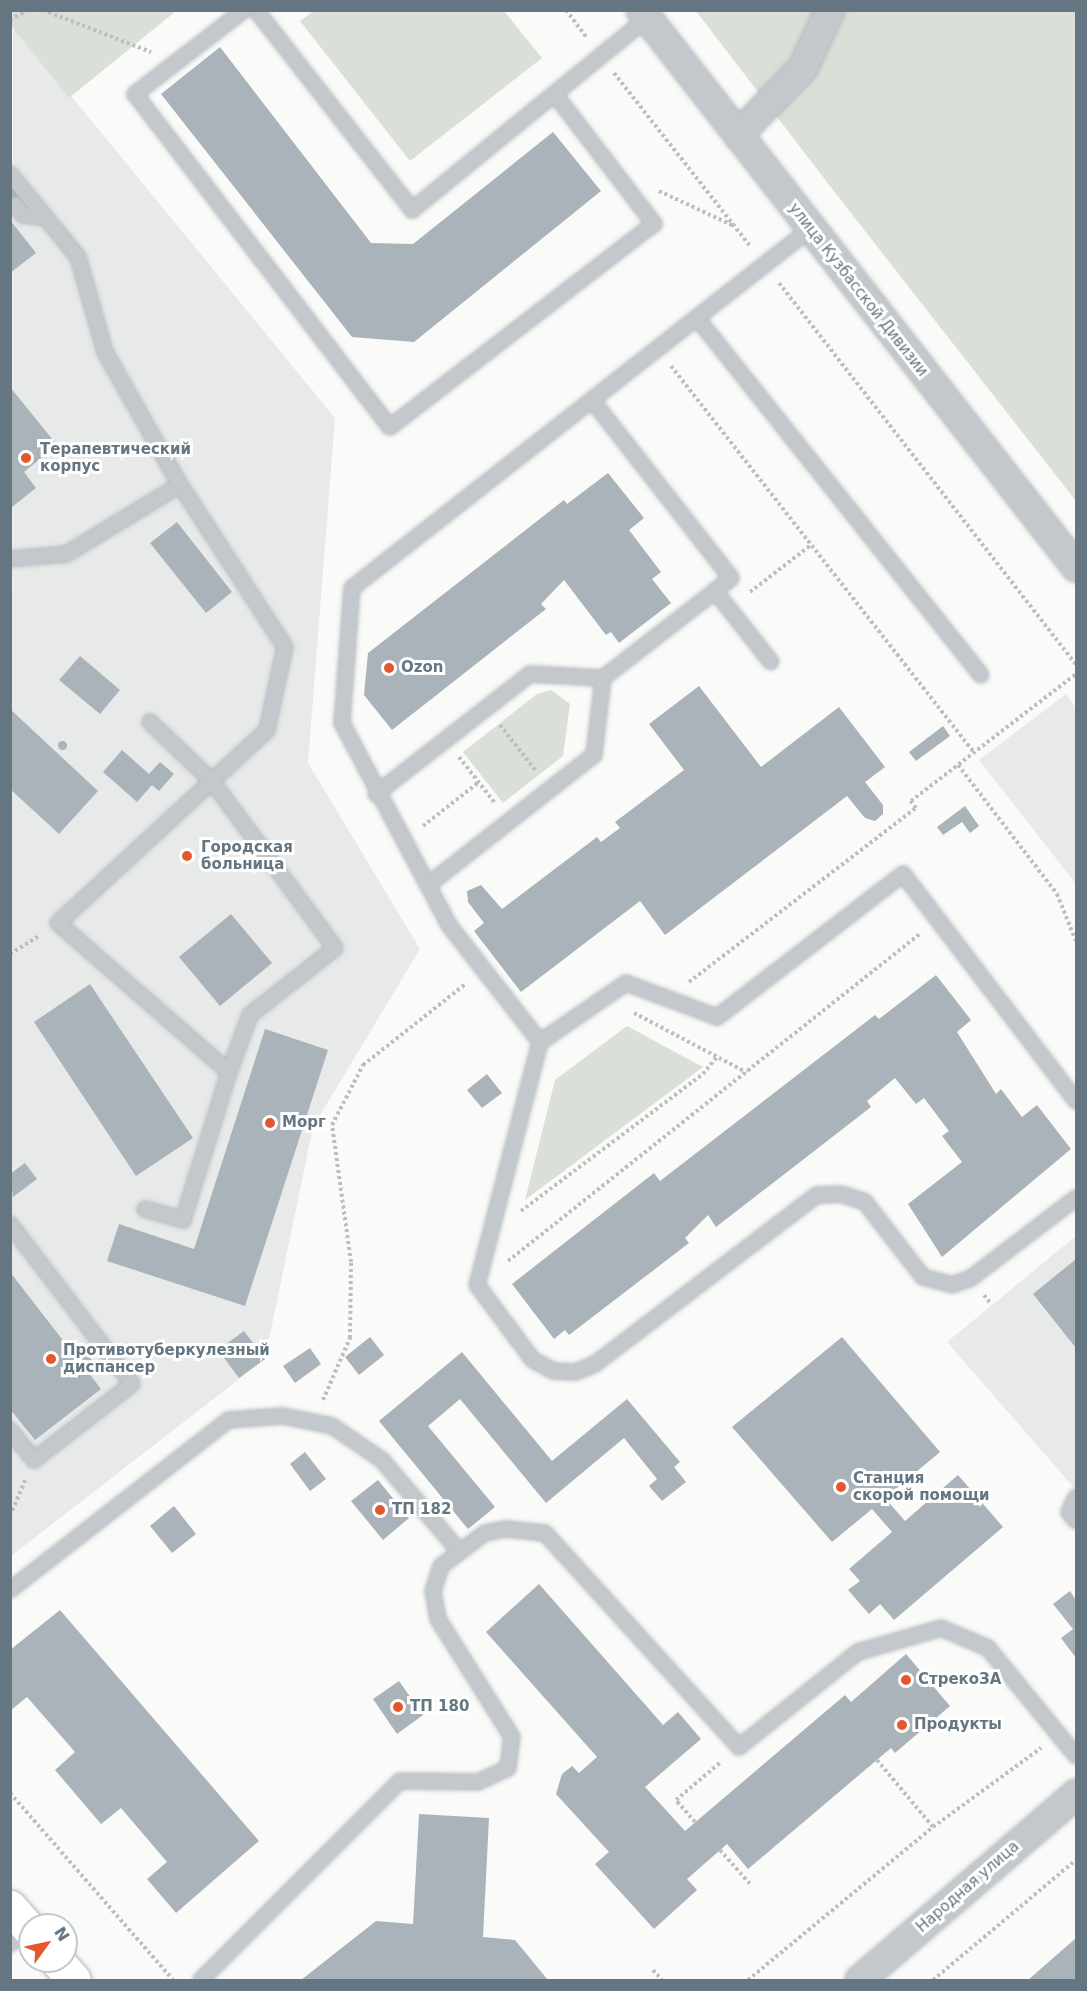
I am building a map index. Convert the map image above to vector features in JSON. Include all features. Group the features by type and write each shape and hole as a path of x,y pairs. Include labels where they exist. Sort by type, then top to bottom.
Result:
{"street":[{"path":"738,135 803,68 830,10"},
{"name":"улица Кузбасской Дивизии","path":"644,14 810,229 1077,567"},
{"name":"Народная улица","path":"860,1980 1077,1794"}],"lane":[{"path":"244,10 135,94 390,427 654,224 556,96"},
{"path":"256,10 412,210 556,96 644,14"},
{"path":"10,174 78,257 105,352 180,485 285,647 267,730 58,923 229,1072"},
{"path":"15,205 23,215 46,218"},
{"path":"540,1042 449,925 376,794 342,723 352,588 810,229"},
{"path":"697,318 981,675"},
{"path":"376,794 530,674 603,678 731,578 592,400"},
{"path":"12,557 66,554 180,485"},
{"path":"715,591 771,662"},
{"path":"428,885 594,755 603,678"},
{"path":"145,1209 183,1220 229,1072 250,1015 335,948 212,781 150,722"},
{"path":"1077,1101 903,874 717,1017 626,983 540,1042 477,1285 534,1360 554,1371 576,1372 595,1365 817,1195 841,1194 865,1202 923,1277 952,1285 971,1278 1077,1198"},
{"path":"10,1224 132,1384 33,1460 10,1430"},
{"path":"10,1590 228,1419 283,1416 332,1426 382,1460 459,1551"},
{"path":"1077,1497 1069,1512 1077,1521"},
{"path":"201,1980 400,1781 478,1782 508,1768 512,1737 438,1619 433,1591 441,1566 485,1533 506,1528 545,1533 739,1747 858,1652 941,1628 987,1648 1061,1732 1077,1756"}],"path":[{"path":"10,20 27,10"},
{"path":"43,10 177,62"},
{"path":"566,10 1077,664"},
{"path":"610,167 734,226"},
{"path":"658,348 974,753"},
{"path":"668,998 916,808 911,801 1077,674"},
{"path":"486,708 550,790"},
{"path":"446,740 510,821"},
{"path":"958,765 1057,894 1077,941"},
{"path":"403,842 479,782"},
{"path":"477,1285 938,920"},
{"path":"10,954 58,923"},
{"path":"311,1421 350,1338 351,1262 332,1125 363,1065 484,970"},
{"path":"625,1008 746,1072"},
{"path":"511,1218 703,1074 717,1057"},
{"path":"10,1516 33,1460"},
{"path":"748,1980 933,1827 1061,1732"},
{"path":"695,1822 676,1800 739,1747"},
{"path":"877,1760 933,1827"},
{"path":"10,1793 173,1980"},
{"path":"720,1850 750,1884"},
{"path":"933,1980 1077,1860"},
{"path":"653,1970 662,1980"}],"shaded area":[{"path":"11,10 176,11 69,98 11,26"},
{"path":"314,11 504,11 542,58 410,161 300,21"},
{"path":"696,11 1076,11 1076,501 833,190"},
{"name":"Городская больница","path":"13,25 335,418 308,763 420,949 313,1127 265,1359 11,1556"},
{"path":"551,690 570,704 563,756 503,803 463,752 537,694"},
{"path":"1066,694 1076,708 1076,884 979,760"},
{"path":"627,1026 703,1067 525,1200 555,1080"},
{"path":"1076,1236 1076,1490 947,1342"}],"building":[{"path":"220,47 371,243 413,244 553,132 601,191 414,342 352,337 161,94"},
{"path":"10,181 24,198 10,208"},
{"path":"10,220 36,253 10,273"},
{"name":"Терапевтический корпус","path":"10,387 57,445 24,472 36,488 12,507"},
{"path":"608,473 644,518 629,530 661,572 652,579 671,603 619,643 611,632 606,635 564,580 541,604 546,609 392,730 364,695 368,653 564,500 567,504"},
{"path":"177,522 232,592 206,613 150,543"},
{"path":"80,656 120,690 100,714 59,680"},
{"path":"699,686 761,767 839,707 885,767 865,782 883,805 883,814 875,821 865,818 847,796 665,935 640,901 521,992 474,931 484,923 468,902 467,891 481,885 502,909 597,837 601,842 620,828 615,822 684,770 649,724"},
{"path":"10,709 98,791 59,834 10,789"},
{"path":"943,726 950,736 916,761 909,752"},
{"path":"62,740 67,745 62,750 57,745"},
{"path":"122,750 149,774 160,762 174,774 159,791 152,785 137,802 103,772"},
{"path":"965,806 979,826 970,833 962,822 943,835 937,827"},
{"path":"231,914 272,963 220,1006 179,957"},
{"path":"936,975 971,1020 957,1032 996,1094 1001,1089 1022,1117 1037,1105 1071,1149 942,1257 908,1204 962,1162 942,1136 949,1131 924,1098 916,1104 895,1078 867,1101 871,1107 716,1227 708,1215 685,1238 689,1243 569,1335 565,1330 554,1339 512,1284 654,1173 660,1181 875,1015 879,1019"},
{"path":"90,984 193,1138 136,1176 34,1022"},
{"name":"Морг","path":"265,1029 328,1050 245,1306 107,1261 119,1224 194,1249"},
{"path":"487,1074 502,1093 482,1108 467,1090"},
{"path":"25,1163 37,1179 13,1197 10,1174"},
{"path":"1076,1259 1076,1348 1033,1294"},
{"name":"Противотуберкулезный диспансер","path":"10,1272 72,1352 81,1345 96,1366 88,1372 101,1389 35,1440 10,1409"},
{"path":"244,1331 265,1359 239,1378 218,1350"},
{"path":"370,1337 384,1355 359,1375 345,1357"},
{"name":"Станция скорой помощи","path":"842,1337 940,1452 885,1498 905,1521 958,1475 1003,1527 894,1620 880,1604 869,1614 848,1590 860,1581 849,1569 892,1532 872,1509 832,1542 732,1427"},
{"path":"310,1348 321,1364 295,1383 283,1366"},
{"path":"462,1352 552,1461 627,1399 680,1462 674,1467 686,1482 662,1501 649,1486 657,1479 624,1438 546,1503 460,1399 428,1426 495,1507 468,1529 379,1421"},
{"path":"305,1452 326,1479 310,1491 290,1464"},
{"name":"ТП 182","path":"378,1480 409,1518 383,1540 351,1501"},
{"path":"174,1506 196,1534 172,1553 150,1526"},
{"path":"539,1584 663,1725 678,1712 701,1739 645,1787 685,1831 845,1695 851,1702 906,1654 950,1706 895,1753 891,1748 748,1869 727,1844 687,1879 697,1890 654,1929 595,1864 609,1852 556,1794 562,1774 572,1766 579,1773 597,1757 486,1632"},
{"path":"1070,1591 1076,1600 1076,1658 1061,1638 1073,1629 1053,1604"},
{"path":"60,1610 259,1841 176,1913 147,1879 167,1862 121,1808 101,1824 55,1770 75,1752 27,1697 10,1711 10,1650"},
{"name":"ТП 180","path":"399,1681 423,1715 397,1734 373,1699"},
{"path":"419,1814 489,1818 483,1937 515,1940 548,1980 301,1980 376,1921 413,1924"},
{"path":"1076,1938 1076,1980 1028,1980"}],"place":[{"name":"Терапевтический корпус","path":"26,458"},
{"name":"Ozon","path":"389,668"},
{"name":"Городская больница","path":"187,856"},
{"name":"Морг","path":"270,1123"},
{"name":"Противотуберкулезный диспансер","path":"51,1359"},
{"name":"Станция скорой помощи","path":"841,1487"},
{"name":"ТП 182","path":"380,1510"},
{"name":"СтрекоЗА","path":"906,1680"},
{"name":"ТП 180","path":"398,1707"},
{"name":"Продукты","path":"902,1725"}]}
